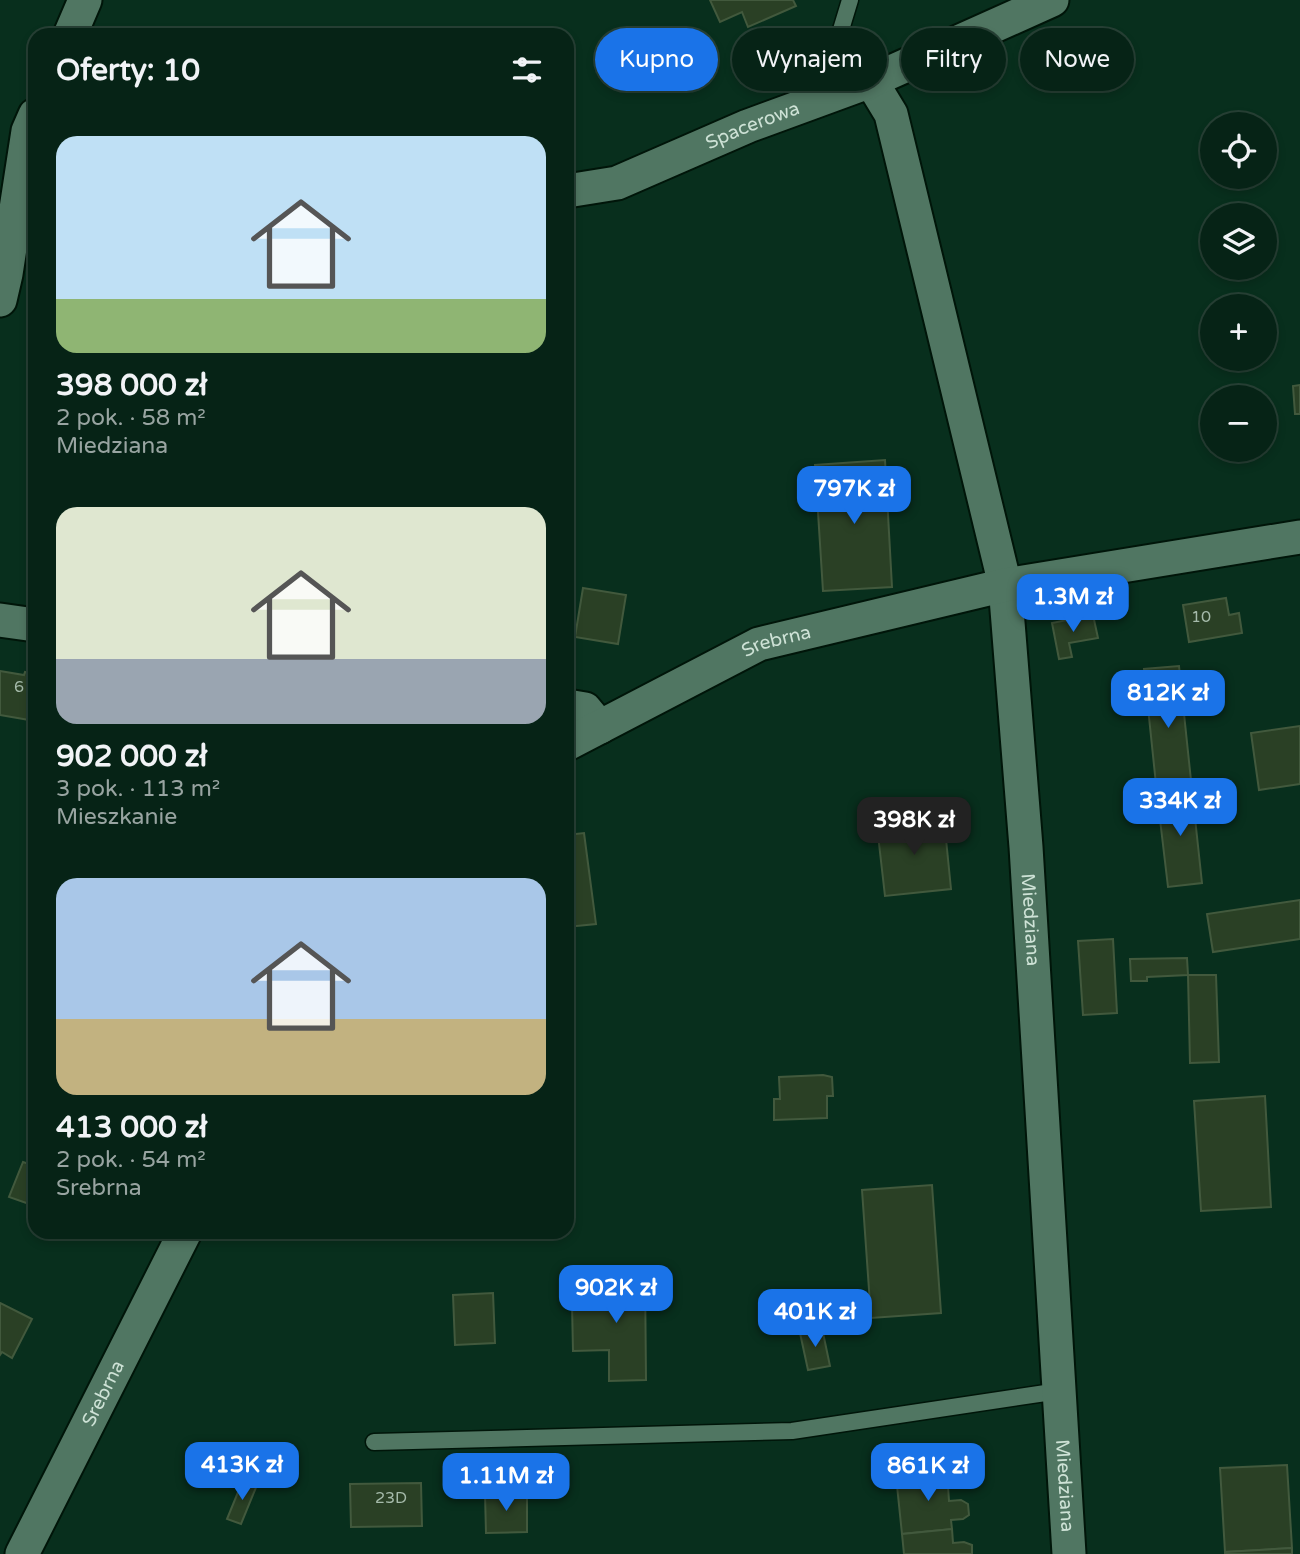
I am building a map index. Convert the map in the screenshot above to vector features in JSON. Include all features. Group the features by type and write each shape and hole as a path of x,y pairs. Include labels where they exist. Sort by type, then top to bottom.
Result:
{"street":[{"path":"73,28 85,0"},
{"name":"Spacerowa","path":"887,74 1052,0"},
{"name":"Spacerowa","path":"574,190 617,183 748,126 844,91"},
{"name":"Miedziana","path":"877,91 891,114 1004,585 1026,847 1069,1554"},
{"path":"14,281 28,131"},
{"path":"1004,585 1300,537"},
{"name":"Srebrna","path":"574,740 760,644 1004,585"},
{"path":"0,620 28,624"},
{"path":"574,707 585,709 600,727"},
{"name":"Srebrna","path":"22,1554 181,1239"}],"lane":[{"path":"842,28 850,0"},
{"path":"374,1442 792,1431 1059,1391"}],"building":[{"path":"710,0 793,0 796,6 748,27 742,12 720,22"},
{"path":"1300,385 1300,414 1295,414 1293,386"},
{"path":"885,460 892,587 823,591 815,465"},
{"path":"583,588 626,595 618,644 575,637"},
{"path":"1226,598 1229,615 1239,613 1242,633 1189,642 1183,605"},
{"path":"1093,615 1098,638 1069,643 1072,657 1059,659 1052,623"},
{"path":"1179,666 1192,790 1157,794 1144,669"},
{"path":"0,671 24,675 28,673 28,720 0,715"},
{"path":"1300,726 1300,784 1259,790 1251,733"},
{"path":"1192,790 1202,883 1168,887 1157,794"},
{"path":"944,819 951,889 885,896 877,826"},
{"path":"584,833 596,924 574,926 574,834"},
{"path":"1300,900 1300,939 1213,952 1207,914"},
{"path":"1113,939 1117,1013 1083,1015 1078,941"},
{"path":"1187,958 1188,975 1147,977 1147,981 1131,981 1130,959"},
{"path":"1188,975 1216,975 1219,1062 1190,1063"},
{"path":"779,1077 832,1077 833,1096 827,1096 827,1118 774,1120 774,1099 780,1099"},
{"path":"1265,1096 1271,1207 1201,1211 1194,1101"},
{"path":"23,1162 28,1164 28,1204 9,1197"},
{"path":"932,1185 941,1313 871,1318 862,1190"},
{"path":"601,1272 645,1272 646,1380 609,1381 609,1350 573,1351 572,1304 601,1304"},
{"path":"493,1293 495,1343 455,1345 453,1295"},
{"path":"0,1303 32,1319 12,1358 2,1352 0,1355"},
{"path":"822,1328 830,1366 808,1370 800,1333"},
{"path":"1287,1465 1292,1548 1225,1552 1220,1468"},
{"path":"947,1471 949,1501 961,1500 968,1504 969,1515 963,1519 951,1520 952,1529 902,1534 896,1476"},
{"path":"243,1480 257,1485 241,1524 227,1519"},
{"path":"421,1483 422,1526 351,1527 350,1484"},
{"path":"527,1493 527,1532 486,1533 485,1494"},
{"path":"952,1529 953,1543 964,1542 972,1545 972,1554 904,1554 902,1534"},
{"path":"1292,1548 1292,1554 1225,1554 1225,1552"}]}
